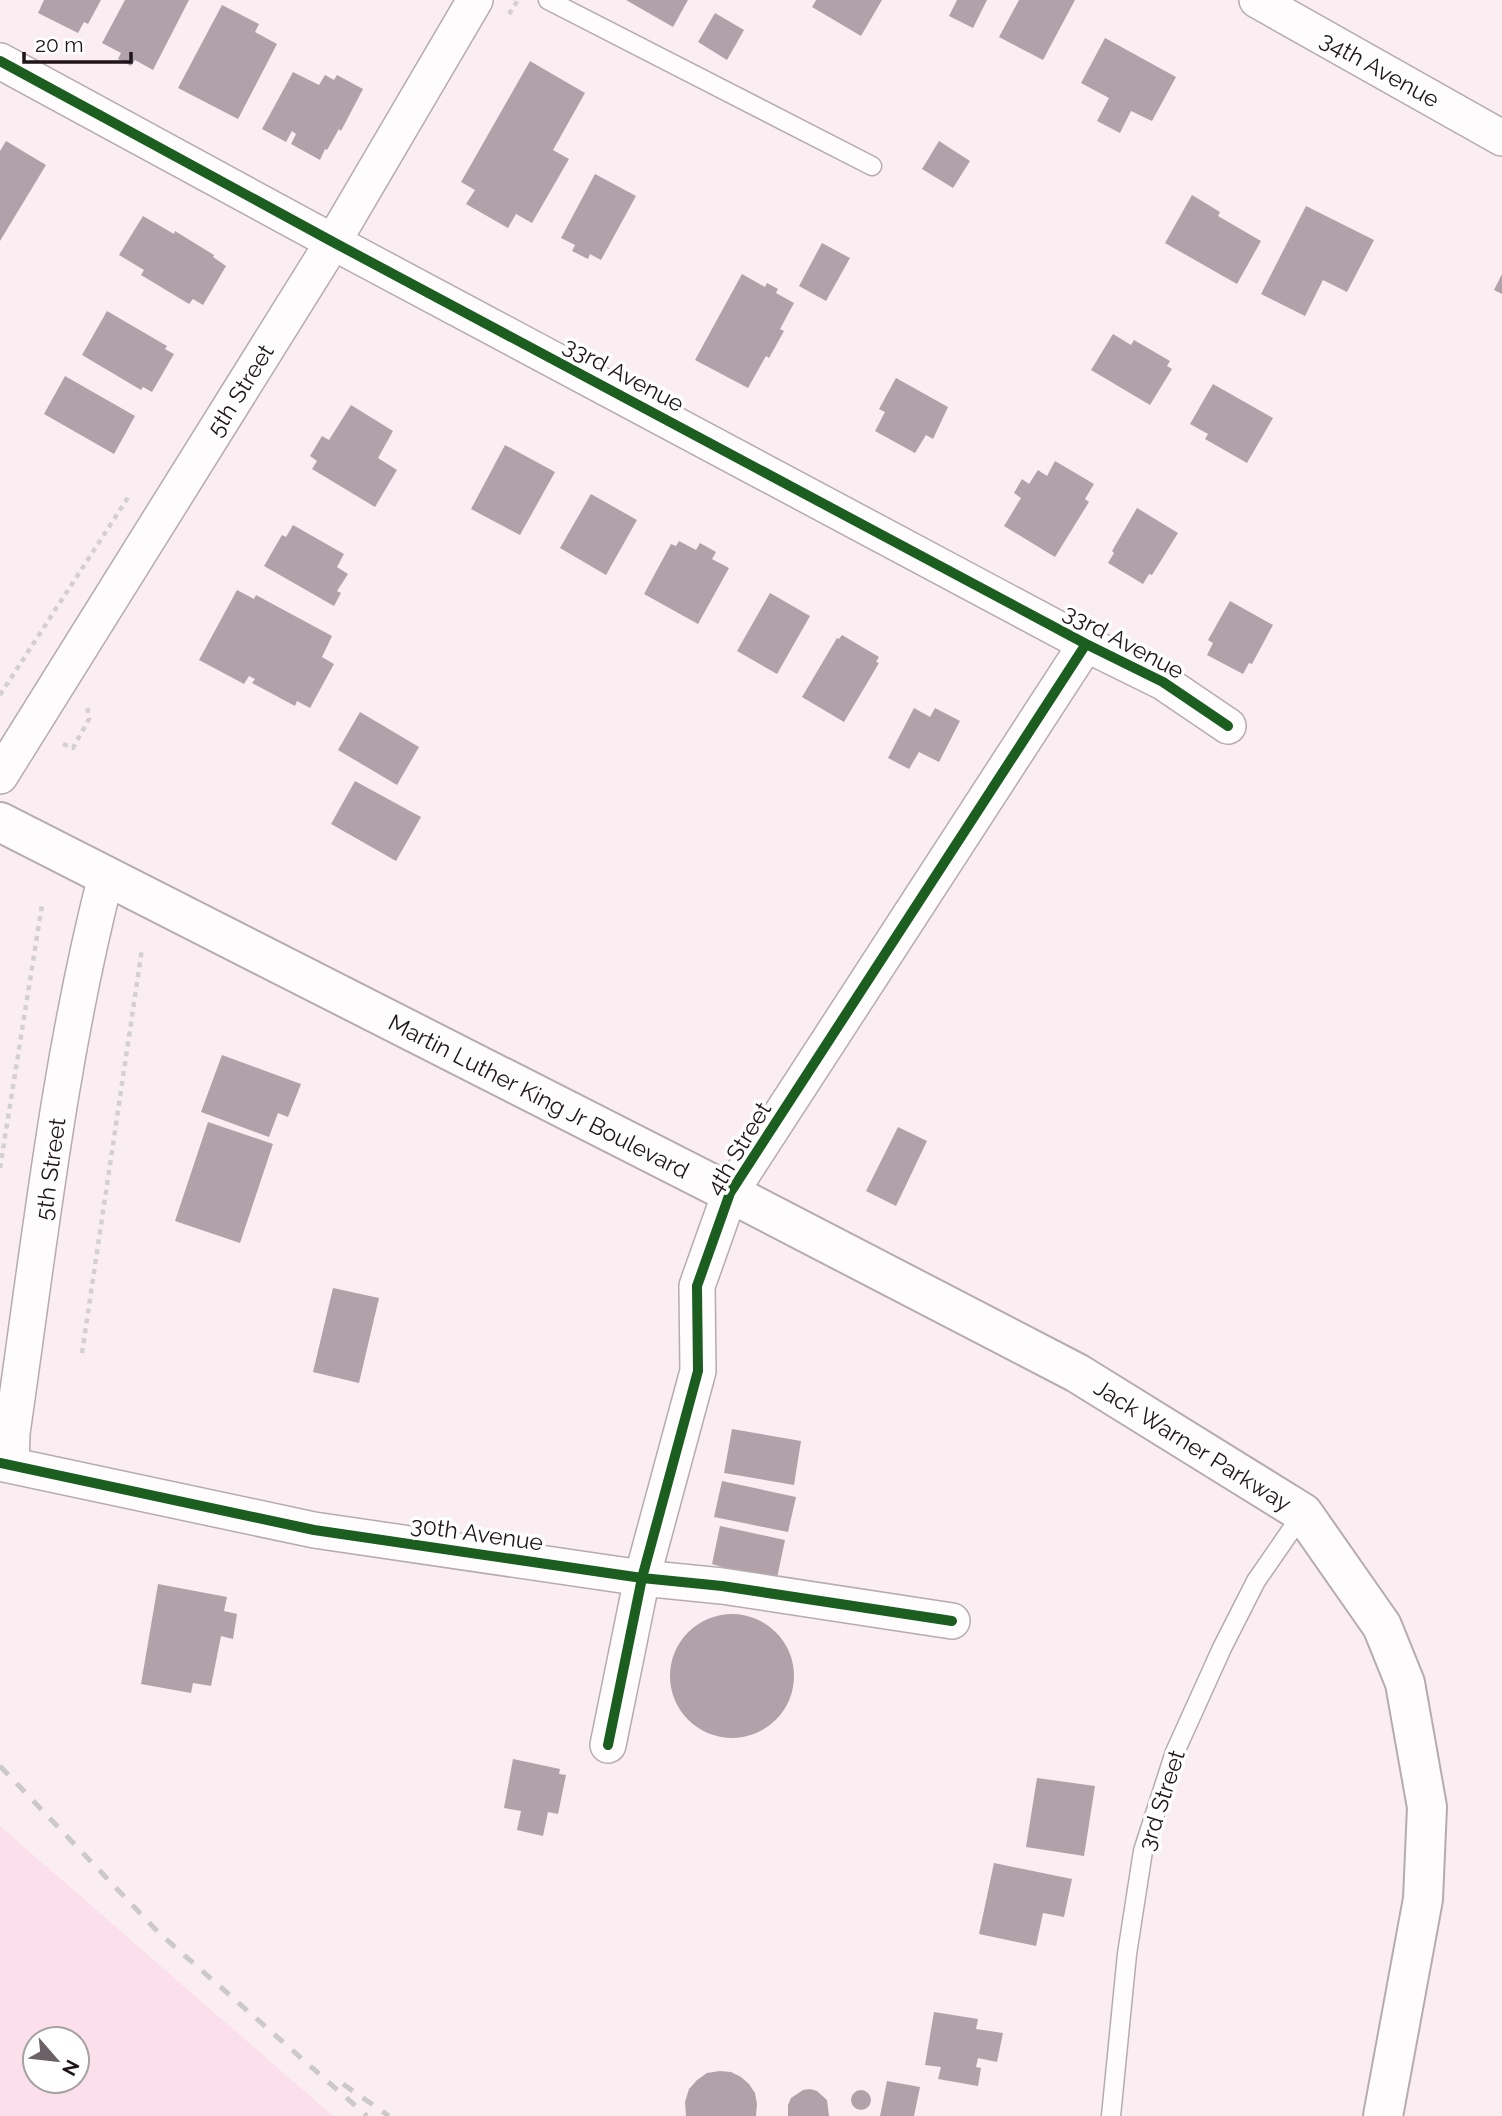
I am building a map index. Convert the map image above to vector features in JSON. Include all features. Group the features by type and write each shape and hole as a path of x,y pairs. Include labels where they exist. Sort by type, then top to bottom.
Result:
{"main road":[{"name":"Martin Luther King Jr Boulevard","path":"0,822 730,1193 1077,1373"},
{"name":"Jack Warner Parkway","path":"1077,1373 1303,1513 1382,1626 1405,1683 1427,1807 1423,1899 1383,2116"}],"street":[{"name":"5th Street","path":"0,776 333,242 475,0"},
{"name":"34th Avenue","path":"1257,0 1502,138"},
{"name":"33rd Avenue","path":"0,61 333,242 1086,644 1163,682 1228,726"},
{"name":"4th Street","path":"608,1745 642,1578 698,1371 697,1286 730,1193 1086,644"},
{"name":"5th Street","path":"6,1464 61,1088 88,945 106,876"},
{"name":"30th Avenue","path":"6,1464 314,1530 642,1578 722,1586 952,1621"}],"lane":[{"path":"548,0 872,166"},
{"name":"3rd Street","path":"1111,2116 1127,1954 1143,1851 1175,1752 1222,1648 1256,1581 1303,1513"}],"path":[{"path":"0,1168 43,905"},
{"path":"82,1353 142,949"}],"shaded area":[{"path":"0,1826 333,2116 0,2116"}],"building":[{"path":"44,0 101,0 88,24 84,22 78,33 38,13"},
{"path":"125,0 189,0 153,70 135,60 131,66 118,59 121,53 102,43"},
{"path":"626,0 688,0 673,27"},
{"path":"816,0 882,0 861,36 812,7"},
{"path":"957,0 987,0 973,28 949,16"},
{"path":"1019,0 1075,0 1043,60 999,37"},
{"path":"222,5 259,24 255,32 277,44 238,119 178,88"},
{"path":"715,13 744,30 727,60 698,42"},
{"path":"1105,38 1176,77 1152,121 1131,111 1120,133 1097,121 1109,98 1081,83"},
{"path":"530,61 585,93 553,150 569,159 532,223 516,214 508,228 466,204 475,190 461,182"},
{"path":"293,72 319,85 325,75 334,80 337,75 363,89 341,131 339,129 320,160 291,144 296,134 292,131 286,142 262,129"},
{"path":"6,141 46,165 0,241 0,151"},
{"path":"939,141 970,161 953,188 922,169"},
{"path":"595,174 636,196 601,260 590,254 588,259 572,251 575,245 561,238"},
{"path":"1192,195 1220,212 1218,216 1261,241 1237,284 1165,243"},
{"path":"1306,206 1374,240 1347,292 1323,280 1305,316 1261,294"},
{"path":"143,216 174,234 175,231 214,255 213,257 226,266 203,305 193,299 189,304 141,275 144,270 119,255"},
{"path":"822,243 850,258 826,301 799,286"},
{"path":"742,274 765,287 767,283 778,289 776,293 794,303 780,329 784,331 748,388 695,360"},
{"path":"1502,274 1502,294 1494,290"},
{"path":"107,311 167,346 165,349 174,354 152,392 143,387 141,390 82,355"},
{"path":"1113,334 1131,345 1134,340 1170,361 1167,366 1172,369 1150,405 1091,370"},
{"path":"65,376 135,416 114,454 44,414"},
{"path":"896,378 948,407 933,439 926,435 915,453 875,431 885,412 879,409"},
{"path":"1213,384 1273,418 1247,463 1205,439 1208,434 1190,424"},
{"path":"351,405 393,431 378,458 397,470 375,507 312,469 317,461 310,456 322,436 329,440"},
{"path":"505,445 555,472 520,535 471,509"},
{"path":"1055,461 1094,484 1085,499 1089,502 1055,557 1004,526 1021,498 1014,493 1022,479 1029,484 1038,470 1047,476"},
{"path":"591,494 637,520 606,575 560,548"},
{"path":"1137,508 1178,533 1152,575 1149,574 1143,584 1108,563"},
{"path":"293,525 344,554 337,567 348,574 337,591 341,593 334,606 264,566 282,535 286,537"},
{"path":"679,541 696,550 700,543 716,552 712,559 729,568 698,624 644,594 671,544 676,546"},
{"path":"237,590 254,599 256,595 332,636 322,657 334,664 310,708 297,701 295,706 252,683 255,679 249,676 244,684 199,660"},
{"path":"770,593 810,616 777,674 737,651"},
{"path":"1230,601 1273,625 1252,664 1249,663 1243,674 1207,655 1213,643 1208,640"},
{"path":"842,635 879,657 876,662 879,663 844,722 802,697 837,638"},
{"path":"914,708 930,717 935,708 960,721 939,762 919,752 909,769 888,758"},
{"path":"360,712 419,747 397,785 338,750"},
{"path":"355,781 421,817 396,861 331,824"},
{"path":"222,1055 301,1084 288,1117 278,1113 269,1137 201,1112"},
{"path":"208,1122 273,1144 240,1243 175,1221"},
{"path":"898,1127 927,1141 896,1206 866,1191"},
{"path":"333,1288 379,1298 359,1383 313,1372"},
{"path":"732,1429 801,1441 794,1485 724,1473"},
{"path":"722,1481 796,1497 788,1532 714,1517"},
{"path":"720,1526 785,1540 777,1578 735,1569 734,1577 721,1576 722,1567 712,1564"},
{"path":"158,1584 227,1597 224,1611 237,1614 233,1639 221,1636 211,1686 193,1683 191,1693 141,1684"},
{"path":"732,1614 756,1619 776,1632 789,1652 794,1676 789,1700 776,1720 756,1733 732,1738 708,1733 688,1720 675,1700 670,1676 675,1652 688,1632 708,1619"},
{"path":"513,1759 560,1769 559,1774 566,1775 558,1814 548,1812 543,1836 517,1830 521,1811 504,1808"},
{"path":"1037,1778 1095,1786 1084,1856 1026,1847"},
{"path":"994,1863 1072,1879 1064,1917 1043,1913 1036,1946 979,1934"},
{"path":"934,2012 978,2019 976,2029 1003,2033 997,2062 978,2058 976,2067 981,2068 978,2086 938,2079 941,2067 925,2065"},
{"path":"731,2072 749,2084 755,2093 756,2116 686,2116 685,2102 689,2089 707,2073"},
{"path":"887,2081 920,2087 914,2116 880,2116"},
{"path":"810,2089 817,2091 827,2100 829,2116 788,2116 791,2098"},
{"path":"861,2090 868,2093 871,2100 868,2107 861,2110 854,2107 851,2100 854,2093"}],"railway":[{"path":"0,1766 158,1932 367,2116"},
{"path":"343,2084 389,2116"}],"cycle path":[{"path":"0,61 333,242 1086,644 1163,682 1228,726"},
{"path":"608,1745 642,1578 698,1371 697,1286 730,1193 1086,644"},
{"path":"0,1463 314,1530 642,1578 722,1586 952,1621"}]}
